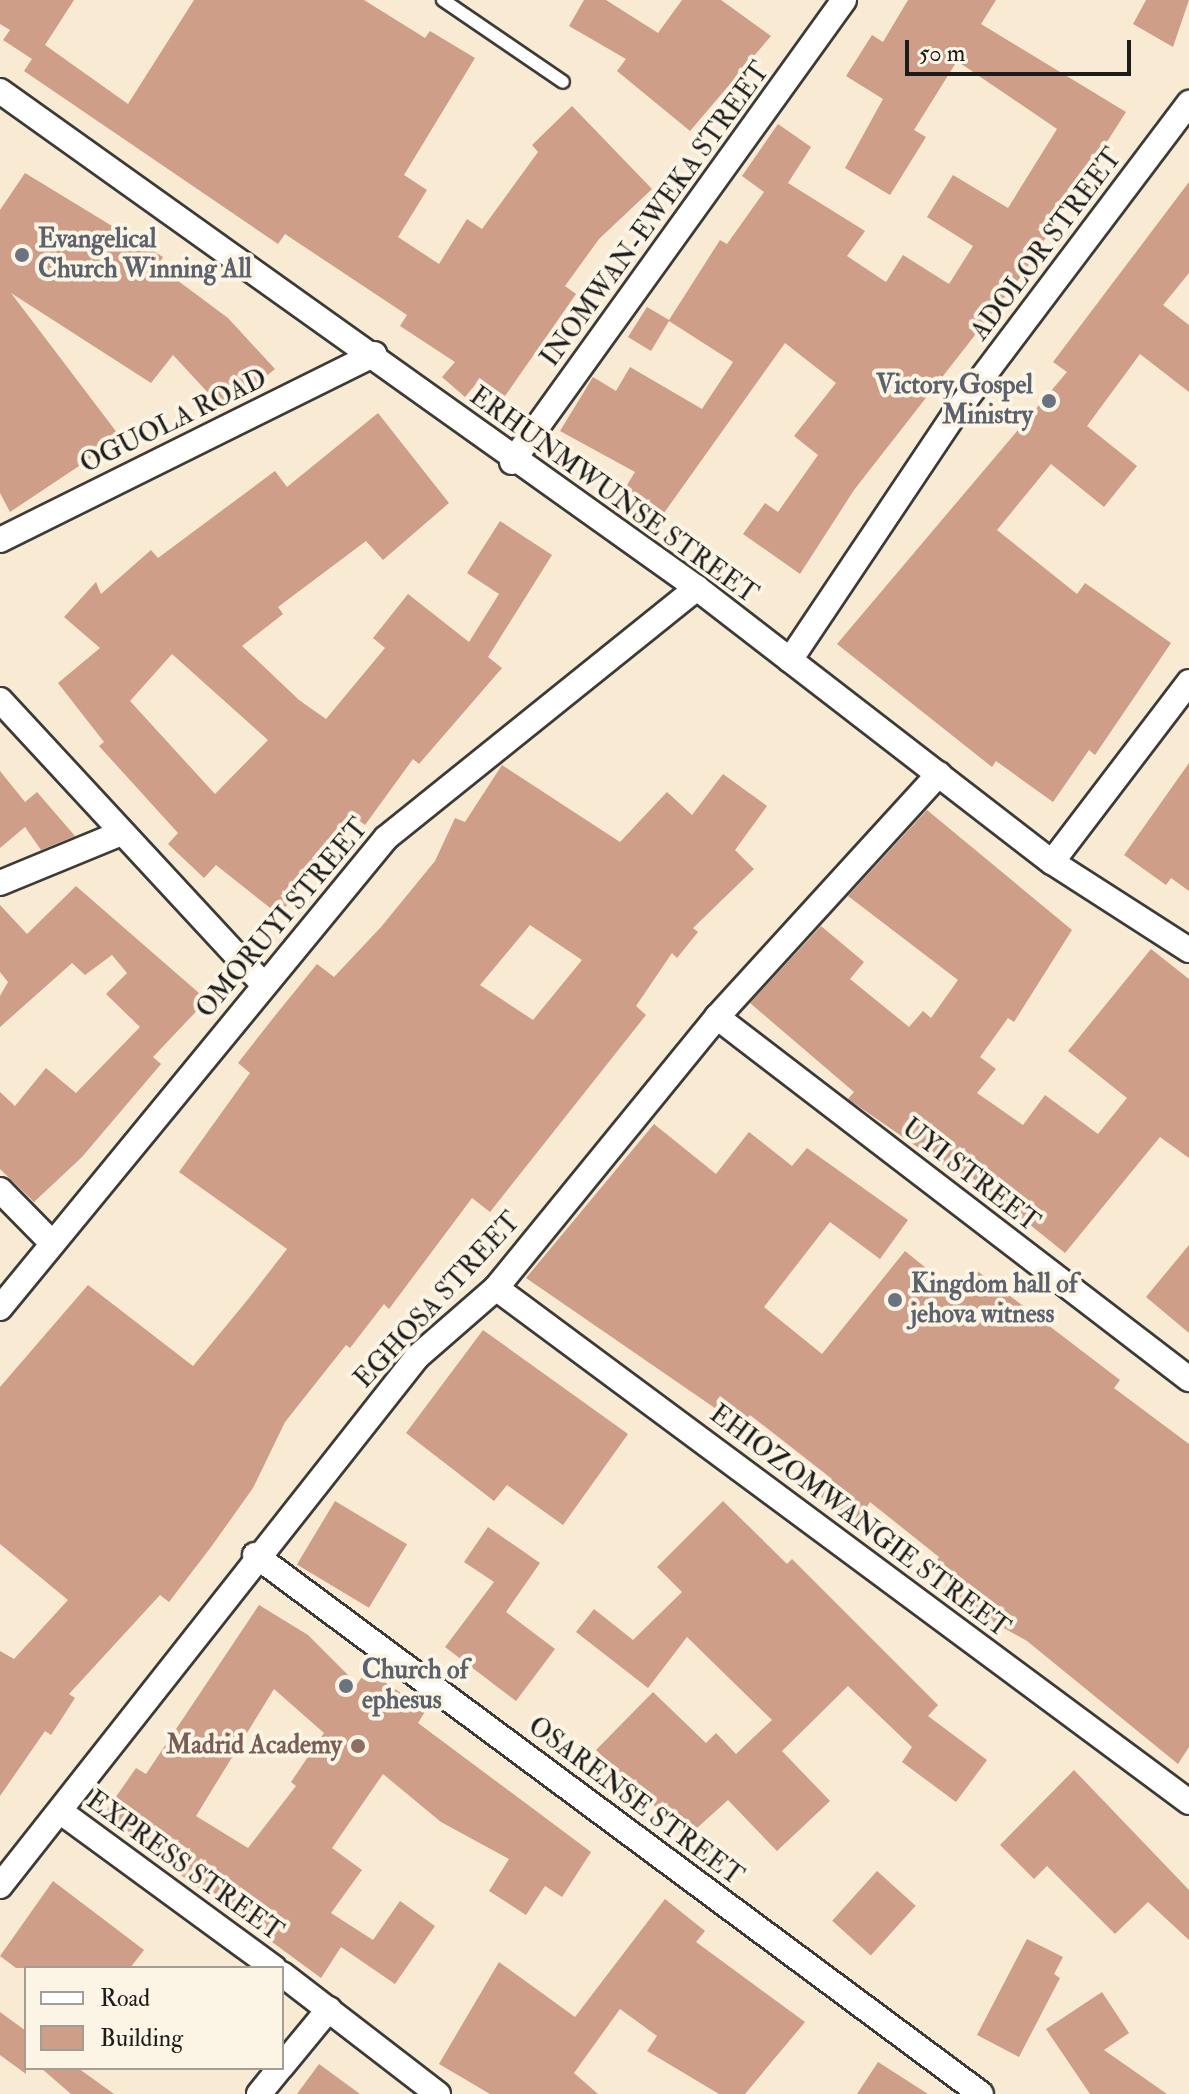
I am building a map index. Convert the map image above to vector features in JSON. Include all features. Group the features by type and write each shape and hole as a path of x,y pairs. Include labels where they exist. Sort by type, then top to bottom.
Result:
{"street":[{"name":"INOMWAN-EWEKA STREET","path":"512,462 844,0"},
{"name":"ERHUNMWUNSE STREET","path":"0,91 374,354 512,462 697,588 1052,862 1189,950"},
{"name":"ADOLOR STREET","path":"790,660 954,415 1189,103"},
{"name":"OGUOLA ROAD","path":"0,540 374,354"},
{"name":"OMORUYI STREET","path":"0,1308 386,838 697,588"},
{"path":"1052,862 1189,682"},
{"path":"0,700 119,834 264,985"},
{"name":"EGHOSA STREET","path":"0,1886 61,1812 255,1555 417,1357 496,1288 717,1017 939,774"},
{"path":"0,883 119,834"},
{"name":"UYI STREET","path":"717,1017 1189,1379"},
{"path":"0,1190 52,1243"},
{"name":"EHIOZOMWANGIE STREET","path":"496,1288 1189,1802"},
{"name":"OSARENSE STREET","path":"255,1555 981,2094"},
{"name":"EXPRESS STREET","path":"61,1812 271,1966"},
{"name":"EXPRESS STREET","path":"284,1975 438,2094"},
{"path":"284,2063 329,2009"},
{"path":"259,2094 279,2070"}],"lane":[{"path":"443,0 563,82"}],"building":[{"path":"0,0 74,0 45,45 128,104 194,0 364,0 425,38 430,31 475,58 404,175 427,190 398,237 439,264 467,219 482,229 538,152 532,145 572,106 652,189 599,239 565,286 576,294 505,396 480,379 465,397 442,377 455,362 400,326 407,315 285,234 278,244 24,71 32,59 3,40 10,30 0,24"},
{"path":"584,0 606,0 658,33 682,0 721,0 771,36 690,131 617,71 626,59 569,26"},
{"path":"908,0 996,0 981,24 1126,112 1022,275 854,490 800,574 743,534 765,503 778,512 818,455 794,436 836,383 785,343 664,513 624,490 635,472 560,431 593,377 616,391 630,367 702,409 733,362 669,321 651,351 628,337 647,307 669,320 720,240 727,244 764,192 742,176 778,124 811,147 788,183 865,231 847,256 886,282 903,255 949,284 973,246 927,217 953,175 1008,208 1057,129 957,61 914,130 926,137 890,195 845,168 883,99 846,76 872,35 883,42"},
{"path":"1146,0 1189,0 1173,47 1133,24"},
{"path":"25,173 163,257 158,266 228,318 275,369 224,410 173,355 151,383 11,293 121,438 10,512 0,493 0,210"},
{"path":"1189,182 1189,273 1163,305 1189,325 1189,392 1140,354 1087,426 1137,466 1104,507 1051,464 997,530 1077,594 1085,583 1171,643 1095,755 1089,750 1053,802 996,761 992,767 837,644 1067,372 1053,362"},
{"path":"378,413 449,503 383,560 366,541 278,607 283,614 242,646 299,700 326,719 385,648 373,638 408,594 469,642 499,594 467,573 500,521 552,555 488,657 502,668 419,764 413,759 365,825 356,818 279,915 216,865 204,878 168,844 178,833 99,746 104,742 58,683 100,648 64,617 96,582 101,594 151,550 158,558 275,471 287,487","holes":["172,654 268,740 215,794 130,701"]},
{"path":"1189,763 1189,891 1171,878 1166,885 1124,855"},
{"path":"502,765 620,842 667,792 692,815 723,774 767,806 735,850 754,869 693,928 698,932 677,958 672,953 636,1006 646,1015 490,1212 472,1198 389,1309 384,1304 350,1348 346,1345 285,1422 253,1488 169,1602 160,1595 69,1694 75,1698 51,1735 45,1731 0,1796 0,1651 14,1659 68,1600 0,1544 0,1387 88,1285 193,1366 249,1298 287,1249 179,1172 250,1073 238,1063 317,964 334,977 381,927 435,861 455,818 465,822","holes":["530,925 582,960 533,1020 480,985"]},
{"path":"0,771 25,802 37,792 75,836 41,850 25,827 0,848"},
{"path":"927,810 1072,930 1014,1022 1008,1018 980,1057 996,1069 977,1093 1023,1125 1045,1095 1098,1134 1127,1098 1068,1051 1151,949 1189,979 1189,1158 1160,1137 1065,1253 966,1173 962,1178 848,1099 854,1092 750,1003 821,926 864,962 850,979 909,1027 923,1011 931,1018 958,980 848,896"},
{"path":"76,886 207,1000 153,1057 161,1064 82,1157 34,1202 0,1169 0,1092 15,1106 46,1068 76,1093 140,1027 106,994 127,973 112,955 85,975 72,963 0,1027 0,996 8,982 0,972 0,905 27,934"},
{"path":"654,1124 716,1174 749,1132 792,1166 807,1148 908,1220 880,1259 830,1222 764,1307 822,1354 905,1251 958,1294 976,1270 1120,1380 1114,1388 1189,1444 1189,1747 1178,1764 1027,1641 941,1593 952,1576 935,1564 939,1557 870,1502 858,1521 821,1497 832,1479 750,1415 741,1426 526,1278"},
{"path":"1189,1245 1189,1333 1146,1297"},
{"path":"483,1330 628,1434 563,1525 507,1485 494,1501 406,1433"},
{"path":"335,1501 407,1544 369,1608 297,1564"},
{"path":"723,1501 787,1564 792,1559 938,1705 928,1716 987,1760 956,1802 902,1762 912,1747 848,1686 782,1751 830,1801 777,1851 728,1800 687,1837 596,1750 653,1692 706,1743 716,1733 736,1754 772,1720 687,1637 648,1688 576,1632 594,1609 633,1640 682,1592 657,1567"},
{"path":"488,1527 540,1563 506,1612 555,1649 516,1701 445,1647 494,1582 464,1562"},
{"path":"259,1605 308,1635 357,1684 367,1670 426,1710 418,1723 591,1852 562,1897 545,1886 526,1915 489,1891 509,1859 441,1822 383,1774 332,1848 362,1870 331,1913 373,1940 400,1901 435,1926 395,1984 341,1947 321,1978 102,1817 136,1768 146,1774","holes":["274,1689 324,1733 291,1782 296,1786 248,1848 196,1816"]},
{"path":"1074,1770 1189,1890 1189,1940 1148,1902 1115,1934 1047,1866 1034,1879 1000,1845"},
{"path":"877,1871 916,1906 871,1956 832,1921"},
{"path":"53,1881 144,1950 132,1966 16,1968 0,1956"},
{"path":"665,1899 705,1931 696,1942 805,2022 745,2094 719,2094 647,2051 657,2036 620,2009 574,2073 598,2094 490,2094 439,2064 499,1962 575,2017"},
{"path":"1027,1939 1063,1957 1054,1974 1060,1978 1019,2057 977,2035"},
{"path":"1102,1992 1129,2033 1104,2050 1167,2094 1090,2094 1046,2029"},
{"path":"0,2012 24,2030 26,2074 0,2055"},
{"path":"878,2062 928,2094 857,2094"},
{"path":"319,2064 360,2094 297,2094"},
{"path":"43,2070 81,2070 114,2094 71,2094"}],"place":[{"name":"Evangelical Church Winning All","path":"22,255"},
{"name":"Victory Gospel Ministry","path":"1049,401"},
{"name":"Kingdom hall of jehova witness","path":"895,1300"},
{"name":"Church of ephesus","path":"346,1686"},
{"name":"Madrid Academy","path":"358,1746"}]}
